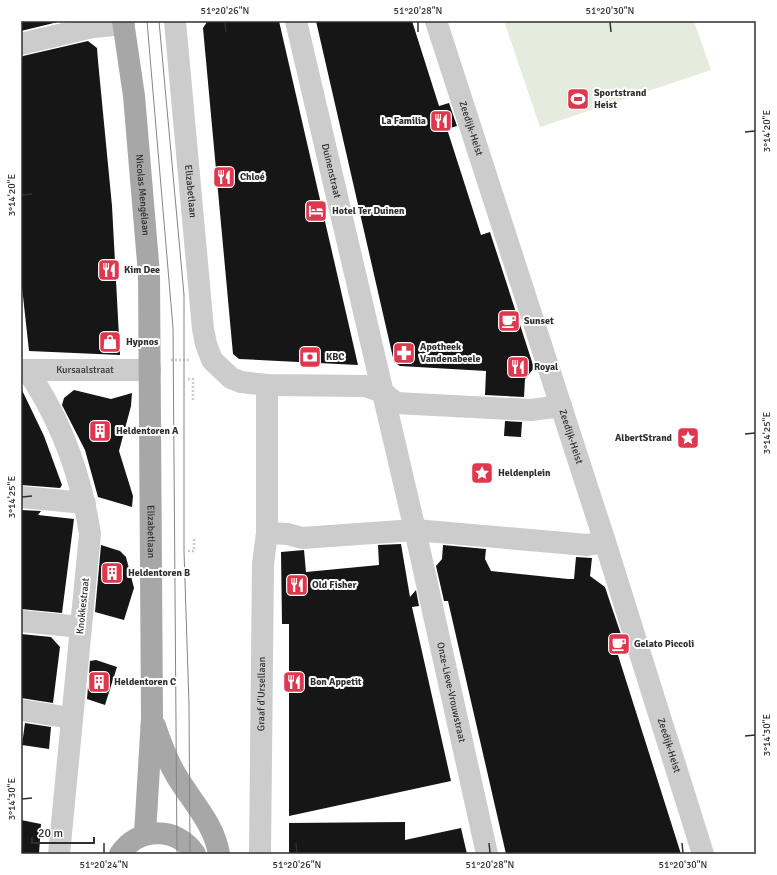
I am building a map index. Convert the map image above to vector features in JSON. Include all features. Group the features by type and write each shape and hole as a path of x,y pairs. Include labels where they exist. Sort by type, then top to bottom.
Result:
{"main road":[{"name":"Nicolas Mengélaan","path":"123,22 134,96 147,236 150,365"},
{"name":"Elizabetlaan","path":"145,834 152,718 150,365"},
{"name":"Elizabetlaan","path":"152,718 165,754 177,777 213,833 219,854"},
{"path":"120,854 134,839 145,834 161,834 177,838 190,846 195,854"}],"street":[{"name":"Elizabetlaan","path":"175,21 203,329 206,344 212,360"},
{"name":"Duinenstraat","path":"296,21 382,392"},
{"name":"Zeedijk-Heist","path":"436,21 605,542 703,854"},
{"path":"21,44 93,27 123,22"},
{"path":"212,360 231,378 241,382 267,386 365,386 382,392 396,403 531,410 561,406"},
{"name":"Kursaalstraat","path":"24,370 150,365"},
{"name":"Knokkestraat","path":"24,370 44,396 65,438 85,503 90,534 59,854"},
{"path":"267,386 267,533 288,534 302,538 415,530 587,545 605,542"},
{"path":"382,392 415,530"},
{"path":"21,497 85,503"},
{"name":"Onze-Lieve-Vrouwstraat","path":"415,530 487,854"},
{"name":"Graaf d'Ursellaan","path":"260,854 263,564 267,533"},
{"path":"21,621 81,627"},
{"path":"21,710 71,718"}],"path":[{"path":"150,365 212,360"},
{"path":"188,379 193,379 193,400"},
{"path":"188,551 194,551 194,538"}],"green space":[{"name":"Sportstrand Heist","path":"504,21 694,21 711,70 540,127"}],"building":[{"path":"21,21 62,21 21,31"},
{"path":"279,21 358,365 239,359 233,354 203,28 207,22"},
{"path":"316,21 412,21 439,106 449,103 457,126 447,129 481,235 490,232 534,368 525,379 524,397 485,395 486,371 400,366 394,362"},
{"path":"88,41 97,48 112,206 120,355 29,351 21,278 21,58 23,56"},
{"path":"21,388 44,436 62,485 60,488 21,485"},
{"name":"Heldentoren A","path":"74,390 111,399 132,393 131,406 119,451 133,496 132,507 98,497 85,450 62,405 64,398"},
{"path":"505,421 522,422 521,437 504,436"},
{"path":"21,510 41,511 38,515 74,519 62,613 21,609"},
{"path":"401,544 410,597 416,590 419,606 412,607 451,781 289,816 289,624 282,624 281,552 304,550 306,572 379,565 378,545"},
{"name":"Heldentoren B","path":"101,545 120,551 126,557 134,588 124,620 95,612"},
{"path":"443,545 486,549 485,559 491,571 568,579 574,579 576,557 592,558 590,576 605,587 626,649 617,652 681,854 506,854 448,601 444,601 436,566 442,559"},
{"path":"21,634 51,637 60,647 53,703 21,698"},
{"name":"Heldentoren C","path":"96,660 117,667 105,705 87,699 90,661"},
{"path":"25,723 51,727 49,749 22,745"},
{"path":"21,820 41,824 39,854 21,854"},
{"path":"405,822 405,840 461,828 467,854 289,854 289,823"}],"tram line":[{"path":"147,21 173,328 177,854"},
{"path":"159,21 184,295 184,551 189,705 190,854"}],"place":[{"name":"Sportstrand Heist","path":"578,99"},
{"name":"La Familia","path":"441,121"},
{"name":"Chloé","path":"224,177"},
{"name":"Hotel Ter Duinen","path":"316,211"},
{"name":"Kim Dee","path":"109,270"},
{"name":"Sunset","path":"509,321"},
{"name":"Hypnos","path":"110,342"},
{"name":"Apotheek Vandenabeele","path":"404,353"},
{"name":"KBC","path":"310,357"},
{"name":"Royal","path":"518,367"},
{"name":"Heldentoren A","path":"100,431"},
{"name":"AlbertStrand","path":"688,438"},
{"name":"Heldenplein","path":"482,473"},
{"name":"Heldentoren B","path":"112,573"},
{"name":"Old Fisher","path":"297,585"},
{"name":"Gelato Piccoli","path":"619,644"},
{"name":"Heldentoren C","path":"99,682"},
{"name":"Bon Appetit","path":"294,682"}]}
